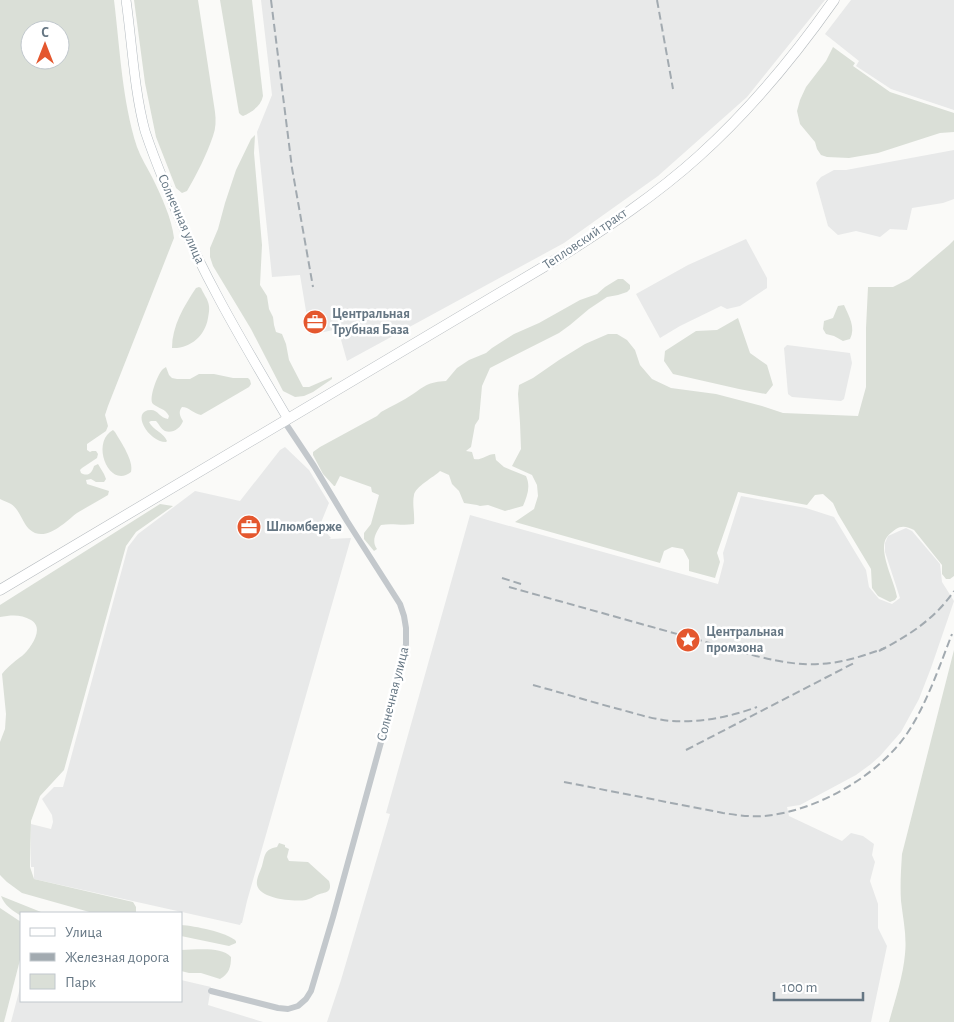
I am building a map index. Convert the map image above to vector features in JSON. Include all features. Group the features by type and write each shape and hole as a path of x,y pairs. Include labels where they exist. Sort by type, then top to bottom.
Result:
{"main road":[{"name":"Тепловский тракт","path":"0,590 557,260 618,218 699,156 749,107 781,70 834,0"}],"street":[{"name":"Солнечная улица","path":"126,0 141,114 150,146 181,225 198,260 286,420 347,521 397,598 403,610 406,628 403,662 311,991 304,1002 288,1009 211,991"}],"shaded area":[{"path":"261,0 825,0 747,97 658,176 564,243 347,361 338,329 310,335 300,275 272,277 257,132 272,95"},
{"path":"851,0 954,0 954,110 891,89 856,66 859,61 825,34"},
{"path":"954,150 954,199 943,203 912,208 907,230 890,229 880,237 856,231 838,235 828,226 816,183 821,177 834,170 846,170"},
{"path":"746,239 767,278 767,288 740,306 727,309 721,306 660,338 636,294 688,265"},
{"path":"787,345 850,353 852,363 844,399 841,401 792,397 788,394 784,348"},
{"path":"285,447 309,470 329,503 320,525 331,538 329,539 351,538 242,923 240,925 34,879 34,867 31,867 31,824 51,829 52,815 42,799 54,787 63,787 128,547 138,534 195,491 240,501 280,450"},
{"path":"741,496 806,508 834,517 866,570 869,587 879,599 892,604 900,598 885,552 885,543 888,536 906,528 912,531 940,564 942,582 954,601 919,699 901,732 880,756 856,775 800,805 787,807 789,816 842,841 851,833 863,836 874,844 872,855 875,862 870,881 878,904 878,928 887,946 871,1022 327,1022 390,814 386,813 470,515 718,584 724,561 723,553"},
{"path":"182,980 211,987 208,1005 263,1022 11,1022 20,988 20,1002 182,1002"}],"green space":[{"path":"0,0 114,0 122,74 132,129 139,151 166,207 174,238 108,406 105,415 108,426 106,431 87,444 87,450 90,452 96,451 98,454 97,458 80,470 83,474 88,474 98,464 106,479 104,482 96,482 91,479 86,480 87,484 109,491 108,495 77,513 61,526 42,534 35,533 29,529 10,503 0,499"},
{"path":"134,0 198,0 216,124 202,164 187,191 182,193 176,188 156,137 145,83"},
{"path":"220,0 252,0 263,96 256,108 243,116 239,113"},
{"path":"833,47 855,63 853,66 890,92 954,113 954,132 940,133 878,153 849,158 821,155 815,142 800,124 797,111 806,87 826,61"},
{"path":"255,135 254,153 262,245 260,285 267,296 276,332 282,334 289,360 303,387 309,387 332,377 332,379 313,392 304,396 295,397 283,391 251,329 213,266 210,257 210,248 218,229 236,170 251,139"},
{"path":"954,240 954,576 950,579 946,579 942,574 942,565 914,530 900,527 887,537 884,543 885,558 897,597 890,602 878,596 872,588 871,569 833,503 823,494 815,495 807,505 738,492 717,553 720,562 715,578 689,571 689,560 683,549 672,547 664,551 660,563 515,522 534,509 538,496 537,485 532,475 512,466 521,449 519,385 585,344 608,334 617,334 627,340 635,350 640,365 652,379 671,388 716,394 783,413 858,416 866,387 868,287 893,287 909,279"},
{"path":"618,279 623,279 630,285 630,289 627,292 607,297 559,333 490,368 482,386 479,419 475,425 471,447 466,451 472,452 474,459 495,454 496,460 504,467 526,476 528,488 523,506 505,511 488,505 480,506 464,503 459,491 452,484 449,475 440,471 421,485 415,492 413,502 414,524 381,525 375,537 374,543 377,549 374,551 364,539 364,533 371,524 379,495 372,492 371,487 340,476 334,486 323,474 313,452 425,386 446,381 457,368 469,360 486,353 514,334 539,323 580,300 597,294"},
{"path":"199,287 209,304 209,312 204,330 191,344 172,348 174,332 180,317 187,302 196,288"},
{"path":"844,305 851,322 852,335 850,339 843,341 826,334 823,329 824,321 833,318 838,306"},
{"path":"738,318 750,353 767,365 773,385 766,394 673,374 664,361 665,351 696,331 717,330"},
{"path":"166,367 169,375 177,379 190,379 199,374 214,374 233,378 248,378 251,384 201,415 182,407 180,414 183,421 176,430 168,432 161,428 156,421 149,422 167,441 159,441 144,426 142,415 145,411 151,410 168,419 169,416 166,411 153,404 152,401 156,381 161,371"},
{"path":"113,430 131,463 131,472 123,476 116,475 110,470 105,462 103,453 103,444 106,436"},
{"path":"160,504 173,506 136,532 126,546 64,770 40,796 31,821 30,867 34,879 133,902 136,912 89,912 22,893 0,875 0,742 5,729 6,714 2,674 29,648 37,633 37,628 31,620 20,616 0,617 0,605"},
{"path":"954,650 954,1022 889,1022 901,980 905,954 905,934 901,901 902,854"},
{"path":"279,843 289,849 287,857 289,861 308,862 329,881 329,890 301,901 278,899 259,890 257,880 267,851 277,847"},
{"path":"1,896 41,912 20,912 20,915 12,910"},
{"path":"0,908 20,921 20,960 4,1022 0,1022"},
{"path":"182,925 218,932 236,941 236,943 229,946 182,936"},
{"path":"182,950 215,950 231,957 229,970 220,979 201,973 182,971"}],"railway":[{"path":"271,0 292,168 313,287"},
{"path":"657,0 673,89"},
{"path":"502,578 521,584"},
{"path":"509,587 756,656 791,663 821,664 835,662 885,648"},
{"path":"879,651 920,626 947,601 954,591"},
{"path":"564,782 743,816 764,816 806,807 847,788 883,761 898,745 910,729 922,706 952,634"},
{"path":"686,750 854,663"},
{"path":"533,685 656,719 671,721 715,719 757,707"}],"place":[{"name":"Центральная Трубная База","path":"315,322"},
{"name":"Шлюмберже","path":"249,527"},
{"name":"Центральная промзона","path":"688,640"}]}
